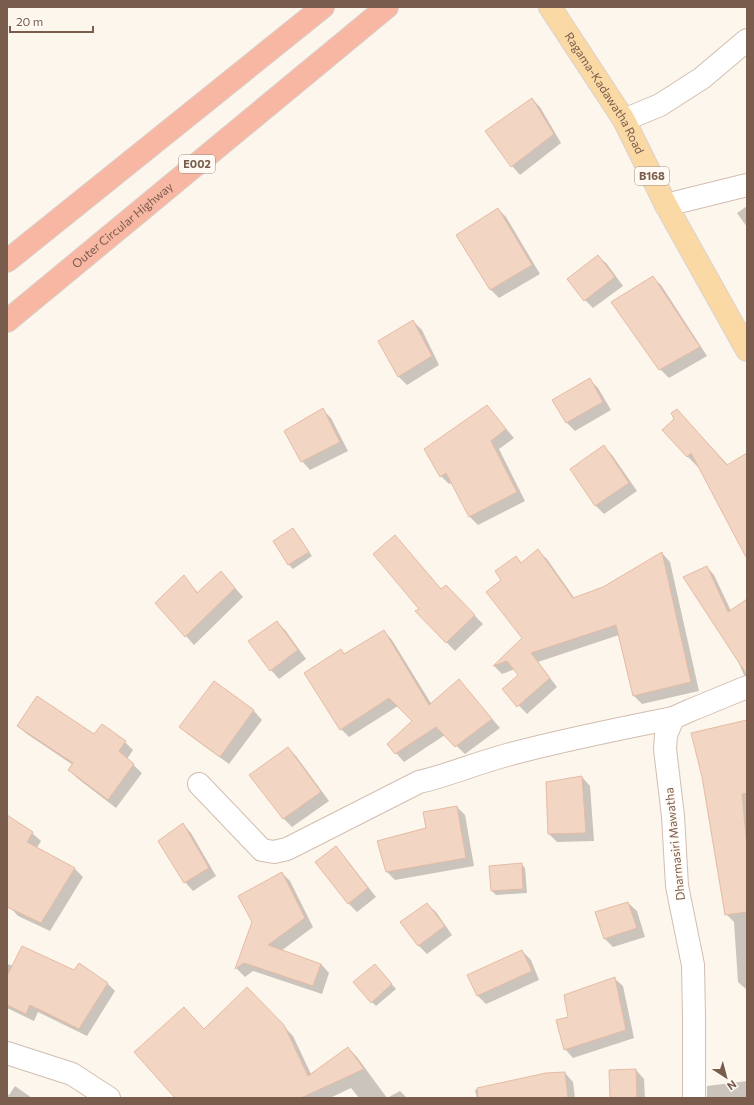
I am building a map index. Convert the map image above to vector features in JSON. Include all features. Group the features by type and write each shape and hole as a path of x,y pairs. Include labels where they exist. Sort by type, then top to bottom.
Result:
{"highway":[{"path":"7,261 323,7"},
{"name":"Outer Circular Highway","path":"7,321 387,7"}],"main road":[{"name":"Ragama-Kadawatha Road","path":"550,7 624,120 666,205 747,350"}],"street":[{"path":"624,120 660,105 702,78 747,40"},
{"path":"666,205 747,185"},
{"path":"199,784 262,850 274,852 287,849 419,782 440,777 506,755 674,718 747,687"},
{"name":"Dharmasiri Mawatha","path":"674,718 666,735 665,749 673,816 678,886 692,965 694,1017 694,1098"},
{"path":"7,1053 72,1074 109,1098"}],"building":[{"path":"532,98 554,134 511,167 485,131"},
{"path":"498,208 532,265 490,290 456,235"},
{"path":"598,255 615,277 584,301 567,279"},
{"path":"653,276 700,347 659,370 611,302"},
{"path":"413,320 432,356 398,377 378,341"},
{"path":"590,378 603,402 566,423 552,400"},
{"path":"487,405 506,429 491,441 517,492 469,517 446,473 440,477 424,449"},
{"path":"323,408 340,442 301,462 284,431"},
{"path":"677,409 727,465 747,453 747,559 691,453 687,457 662,430 674,419 671,413"},
{"path":"604,445 629,483 595,506 570,469"},
{"path":"293,528 309,552 288,565 273,541"},
{"path":"395,535 441,589 446,585 475,615 446,643 415,611 419,609 373,554"},
{"path":"538,549 573,598 603,587 662,552 691,682 633,696 616,625 531,653 550,678 517,707 502,689 518,675 507,661 493,666 522,638 486,592 501,580 495,571 516,556 521,563"},
{"path":"707,566 728,612 747,599 747,675 683,577"},
{"path":"221,571 235,588 185,637 155,603 184,575 197,593"},
{"path":"277,621 298,650 270,671 248,641"},
{"path":"384,630 429,705 459,679 492,719 455,747 436,727 395,754 387,744 412,721 389,698 340,730 304,673 341,649 344,654"},
{"path":"214,681 254,710 220,757 179,727"},
{"path":"37,696 94,734 102,724 126,741 119,751 134,764 108,800 68,770 73,763 17,726"},
{"path":"747,720 747,793 742,794 747,847 747,912 725,915 702,777 691,733"},
{"path":"288,747 321,792 283,819 249,775"},
{"path":"582,776 586,833 548,834 546,782"},
{"path":"457,806 466,858 386,872 377,841 426,828 423,812"},
{"path":"7,815 33,832 27,842 75,868 41,923 7,907"},
{"path":"183,823 209,868 184,883 158,841"},
{"path":"336,846 368,888 348,904 315,862"},
{"path":"522,863 523,889 491,891 489,866"},
{"path":"282,872 305,918 268,945 321,964 313,986 244,963 235,969 252,922 238,896"},
{"path":"628,902 637,928 604,939 595,912"},
{"path":"427,903 445,926 418,946 400,922"},
{"path":"22,946 74,970 79,963 108,983 79,1029 30,1005 26,1014 7,1005 7,976"},
{"path":"522,950 532,971 477,996 467,975"},
{"path":"375,964 392,984 371,1003 353,982"},
{"path":"615,977 626,1030 564,1050 556,1020 568,1017 564,995"},
{"path":"247,987 284,1025 308,1076 348,1047 364,1069 301,1098 175,1098 134,1052 184,1007 204,1029"},
{"path":"636,1069 637,1098 610,1098 609,1070"},
{"path":"565,1072 568,1098 478,1098 477,1088 546,1073"}]}
